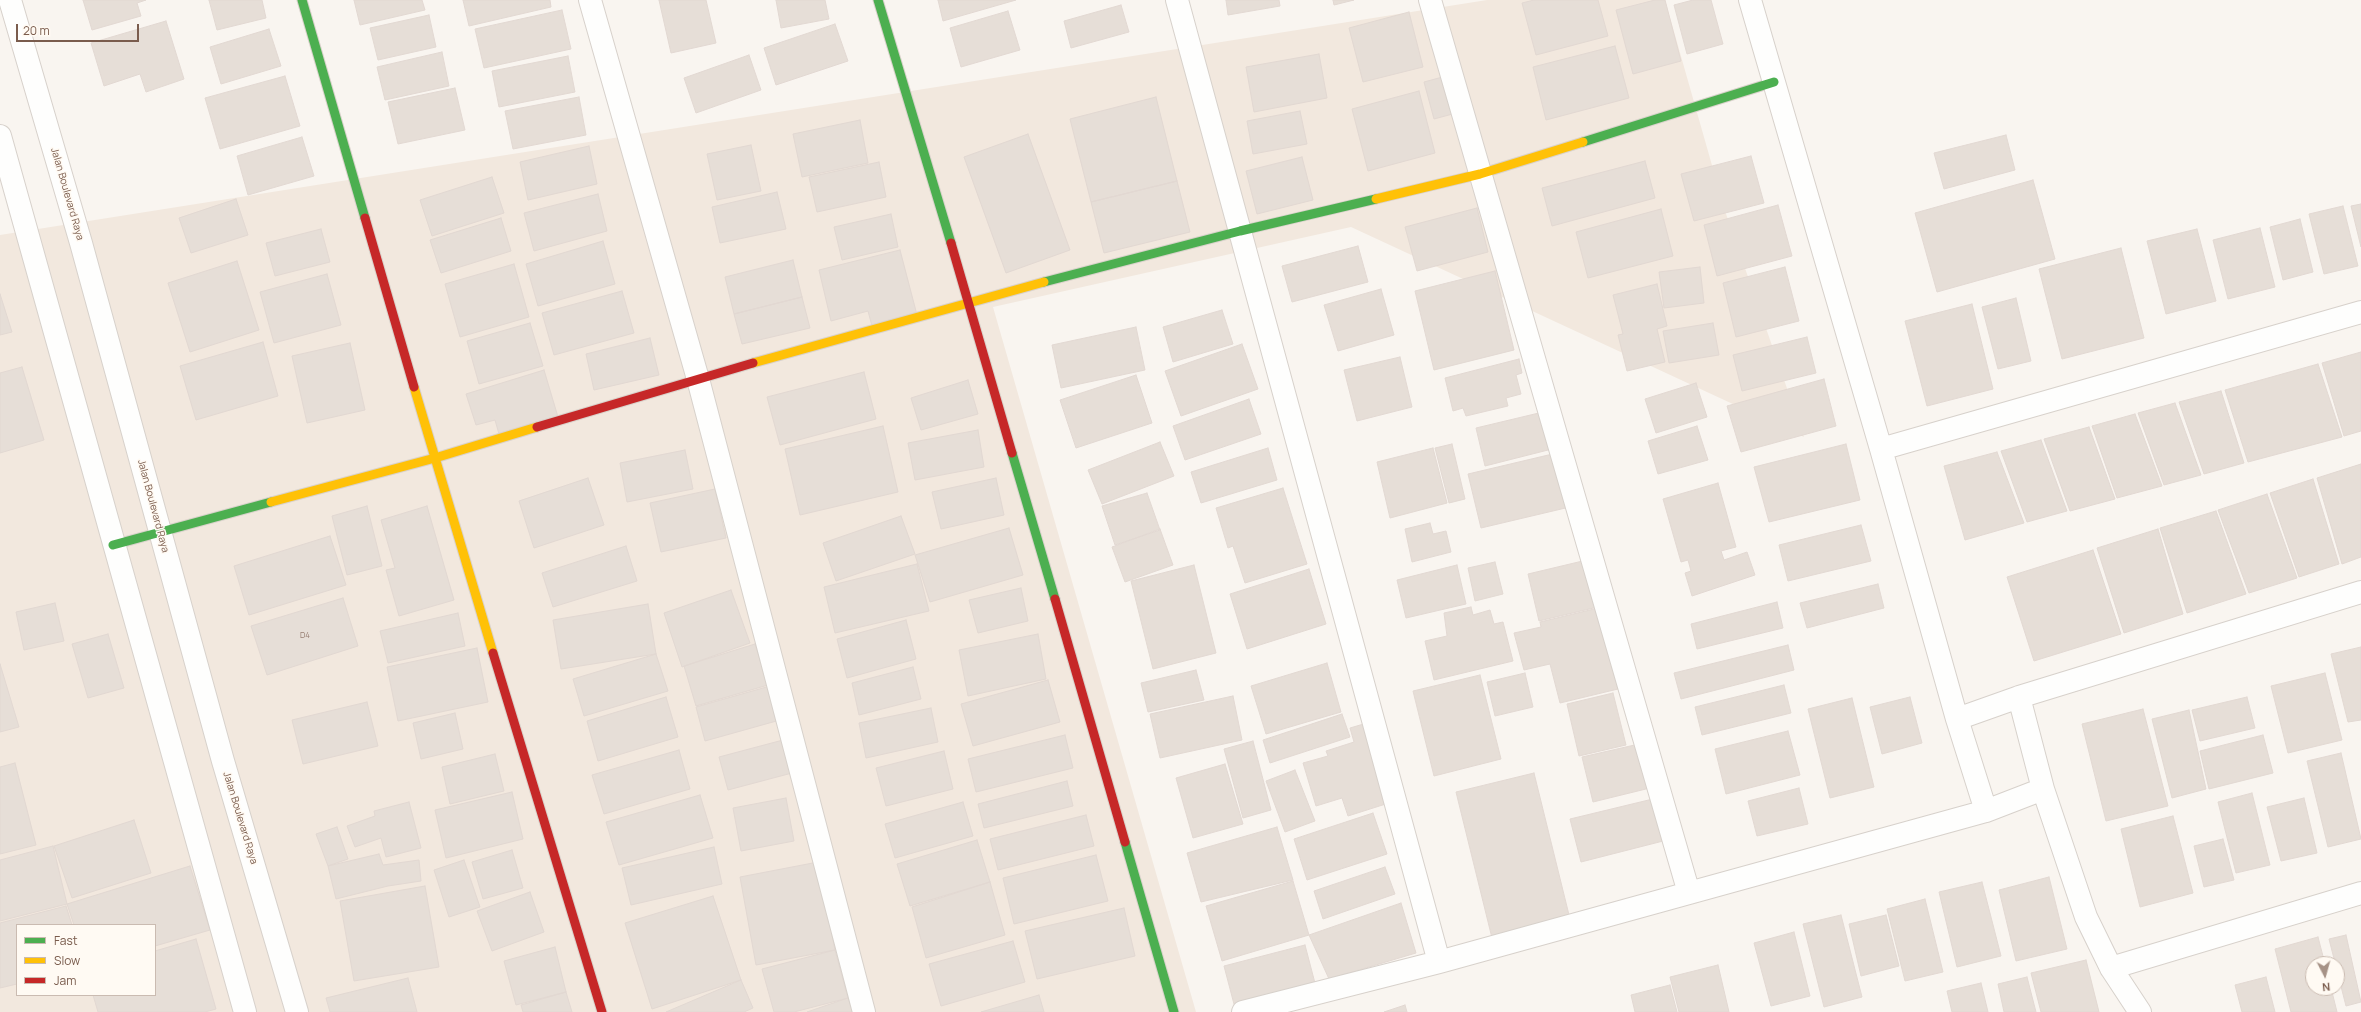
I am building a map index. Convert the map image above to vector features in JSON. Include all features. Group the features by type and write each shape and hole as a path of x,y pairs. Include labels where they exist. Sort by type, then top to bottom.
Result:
{"street":[{"name":"Jalan Boulevard Raya","path":"10,0 81,243 223,761 297,1012"},
{"path":"302,0 435,458 602,1012"},
{"path":"590,0 698,380 864,1012"},
{"path":"878,0 969,302 1174,1012"},
{"path":"1177,0 1439,962"},
{"path":"1430,0 1690,893"},
{"path":"1750,0 1881,449 1957,719 1986,811"},
{"path":"114,545 160,534 435,458 969,302 1240,231 1480,174 1774,82"},
{"path":"0,136 245,1012"},
{"path":"1881,449 2361,312"},
{"path":"1957,719 2019,697 2361,592"},
{"path":"2019,697 2043,789 2086,916 2111,968 2140,1012"},
{"path":"1243,1012 1439,962 1986,811 2043,789"},
{"path":"2111,968 2361,893"}],"shaded area":[{"path":"1487,0 1665,0 1725,211 1804,437 1351,227 993,307 1196,1012 0,1012 0,235"}],"building":[{"path":"83,0 146,0 137,3 141,16 92,30"},
{"path":"209,0 262,0 266,18 217,30"},
{"path":"354,0 422,0 425,10 360,25"},
{"path":"463,0 550,0 551,7 469,26"},
{"path":"659,0 706,0 716,43 671,53"},
{"path":"776,0 825,0 829,19 781,28"},
{"path":"938,0 1016,0 943,21"},
{"path":"1226,0 1279,0 1280,6 1228,15"},
{"path":"1333,0 1354,0 1334,5"},
{"path":"1534,0 1598,0 1608,36 1536,55 1522,3"},
{"path":"1655,0 1665,0 1681,61 1633,74 1616,10"},
{"path":"1693,0 1711,0 1723,44 1687,54 1674,5"},
{"path":"1121,5 1129,32 1071,48 1064,21"},
{"path":"562,10 571,49 484,68 475,29"},
{"path":"1008,11 1020,50 961,67 950,28"},
{"path":"1409,12 1423,67 1363,82 1349,28"},
{"path":"429,15 436,47 378,60 370,28"},
{"path":"166,21 184,79 146,92 140,74 104,86 91,43"},
{"path":"835,24 848,61 776,85 764,48"},
{"path":"269,29 281,66 221,84 210,47"},
{"path":"1615,46 1629,98 1546,120 1533,67"},
{"path":"442,52 449,86 385,100 377,67"},
{"path":"1319,54 1327,98 1254,112 1246,67"},
{"path":"749,55 761,90 696,113 684,78"},
{"path":"568,56 575,92 499,107 492,71"},
{"path":"1450,75 1460,112 1434,119 1424,82"},
{"path":"285,76 300,126 220,149 205,98"},
{"path":"455,88 465,130 398,144 388,102"},
{"path":"1419,91 1435,153 1368,171 1352,109"},
{"path":"579,97 586,135 513,149 505,111"},
{"path":"1156,97 1177,181 1091,202 1070,119"},
{"path":"1300,111 1307,144 1253,154 1247,121"},
{"path":"860,120 868,163 802,177 793,134"},
{"path":"1028,134 1070,250 1006,273 964,157"},
{"path":"2006,135 2015,170 1944,189 1934,153"},
{"path":"302,137 314,176 248,195 237,156"},
{"path":"751,145 761,191 717,200 707,154"},
{"path":"589,146 597,184 528,200 520,162"},
{"path":"1751,156 1764,203 1694,221 1681,174"},
{"path":"1302,157 1313,200 1257,214 1246,171"},
{"path":"1645,161 1655,198 1552,226 1542,188"},
{"path":"879,162 886,197 817,212 809,177"},
{"path":"492,177 504,213 432,236 420,200"},
{"path":"2033,180 2055,259 1937,292 1915,213"},
{"path":"1177,181 1190,232 1104,253 1091,202"},
{"path":"777,192 786,229 720,243 712,207"},
{"path":"598,194 607,231 534,251 524,213"},
{"path":"236,199 248,235 191,253 179,218"},
{"path":"2361,204 2361,247 2351,206"},
{"path":"1778,205 1792,256 1717,276 1704,225"},
{"path":"2343,206 2358,266 2324,274 2309,214"},
{"path":"1477,208 1488,252 1417,271 1405,227"},
{"path":"1661,209 1673,256 1588,278 1576,232"},
{"path":"891,214 898,247 842,260 834,227"},
{"path":"501,218 511,251 441,273 430,240"},
{"path":"2300,219 2313,272 2283,280 2270,227"},
{"path":"2260,228 2275,287 2228,299 2213,240"},
{"path":"321,229 330,262 275,276 266,243"},
{"path":"2197,229 2216,301 2166,314 2147,241"},
{"path":"603,241 615,284 538,306 526,264"},
{"path":"1358,246 1368,282 1292,302 1282,266"},
{"path":"2121,248 2144,338 2062,359 2039,269"},
{"path":"900,250 917,315 872,326 868,311 831,321 819,270"},
{"path":"793,260 802,297 734,314 725,277"},
{"path":"237,261 259,330 190,352 168,283"},
{"path":"514,264 529,317 460,337 445,284"},
{"path":"1700,267 1704,303 1664,308 1659,272"},
{"path":"1785,267 1799,321 1736,337 1723,283"},
{"path":"1495,271 1514,350 1434,370 1415,291"},
{"path":"327,274 341,325 274,343 260,292"},
{"path":"1657,284 1667,326 1657,329 1665,362 1627,371 1618,335 1623,334 1613,295"},
{"path":"1381,289 1394,335 1338,351 1324,305"},
{"path":"622,291 634,333 554,355 542,313"},
{"path":"0,294 12,332 0,335"},
{"path":"802,297 810,328 742,344 734,314"},
{"path":"2016,298 2031,361 1998,369 1982,307"},
{"path":"1972,304 1993,389 1927,406 1905,321"},
{"path":"1222,310 1233,344 1173,362 1163,327"},
{"path":"530,323 543,366 479,384 467,341"},
{"path":"1713,323 1719,355 1669,363 1663,331"},
{"path":"1136,327 1145,370 1061,388 1052,345"},
{"path":"1807,337 1816,373 1742,391 1733,355"},
{"path":"650,338 659,375 594,390 586,354"},
{"path":"263,342 278,396 196,420 180,366"},
{"path":"350,343 365,410 307,423 292,356"},
{"path":"1242,344 1258,389 1181,416 1165,371"},
{"path":"2361,352 2361,431 2344,436 2322,363"},
{"path":"1400,357 1412,407 1357,421 1344,370"},
{"path":"1519,359 1522,373 1516,375 1521,394 1506,398 1508,406 1466,416 1463,408 1453,411 1445,378"},
{"path":"2318,364 2342,437 2248,462 2225,390"},
{"path":"22,367 44,440 0,453 0,373"},
{"path":"544,370 558,417 499,434 495,420 476,425 466,394"},
{"path":"864,372 876,419 780,445 767,397"},
{"path":"1136,375 1152,423 1076,448 1060,400"},
{"path":"1824,379 1836,426 1741,452 1727,406"},
{"path":"968,380 978,414 921,430 911,398"},
{"path":"1696,383 1707,417 1656,433 1645,399"},
{"path":"2221,391 2244,463 2204,474 2179,402"},
{"path":"1249,399 1261,434 1185,460 1173,426"},
{"path":"2175,403 2201,475 2164,485 2138,413"},
{"path":"1543,412 1552,449 1485,466 1476,428"},
{"path":"2135,414 2162,486 2117,498 2092,426"},
{"path":"883,426 898,492 800,515 785,449"},
{"path":"1697,426 1708,460 1658,474 1648,441"},
{"path":"2089,427 2115,499 2070,511 2044,439"},
{"path":"978,430 984,467 915,480 908,443"},
{"path":"2041,440 2067,511 2027,522 2001,451"},
{"path":"1160,442 1174,476 1102,504 1088,470"},
{"path":"1452,444 1465,499 1449,503 1435,448"},
{"path":"1846,444 1860,500 1769,522 1754,467"},
{"path":"1268,448 1277,480 1201,503 1191,472"},
{"path":"1433,448 1447,503 1390,518 1377,462"},
{"path":"685,450 693,489 627,502 620,463"},
{"path":"1561,452 1574,506 1481,528 1468,474"},
{"path":"1997,452 2024,523 1965,540 1944,466"},
{"path":"2361,464 2361,557 2342,564 2317,478"},
{"path":"588,478 604,525 534,548 519,501"},
{"path":"996,478 1004,515 941,529 932,492"},
{"path":"2313,479 2339,564 2299,577 2270,493"},
{"path":"1718,483 1736,547 1721,551 1724,560 1747,552 1755,575 1692,596 1685,573 1691,571 1688,560 1681,562 1663,499"},
{"path":"1283,488 1307,564 1245,583 1233,546 1228,548 1216,508"},
{"path":"715,489 726,538 661,552 650,503"},
{"path":"1147,493 1160,530 1115,545 1102,506"},
{"path":"2267,494 2297,578 2249,593 2218,510"},
{"path":"367,506 382,566 347,575 332,516"},
{"path":"427,506 454,600 399,616 386,570 395,568 381,520"},
{"path":"2216,511 2246,594 2187,613 2160,528"},
{"path":"901,516 915,554 836,581 823,543"},
{"path":"1430,523 1433,534 1446,531 1451,552 1412,562 1405,529"},
{"path":"1861,525 1871,561 1788,581 1779,545"},
{"path":"1009,528 1023,575 930,602 915,555"},
{"path":"1160,529 1173,565 1125,582 1112,547"},
{"path":"2158,529 2183,614 2124,633 2097,548"},
{"path":"330,536 346,585 249,615 234,566"},
{"path":"626,546 637,581 553,607 542,573"},
{"path":"2093,550 2121,634 2034,661 2007,577"},
{"path":"1591,559 1602,606 1539,621 1528,574"},
{"path":"1495,562 1503,594 1475,601 1468,568"},
{"path":"917,564 929,611 835,633 824,587"},
{"path":"1194,565 1216,653 1153,669 1131,581"},
{"path":"1457,565 1466,604 1406,618 1397,580"},
{"path":"1309,569 1326,624 1247,649 1230,594"},
{"path":"1878,584 1884,608 1807,628 1800,603"},
{"path":"1021,588 1028,621 978,633 969,600"},
{"path":"731,590 750,643 682,667 664,613"},
{"path":"343,598 358,646 267,675 251,626"},
{"path":"1777,602 1783,628 1697,649 1691,624"},
{"path":"55,603 64,641 24,650 16,612"},
{"path":"648,604 656,654 561,669 553,620"},
{"path":"1471,607 1473,615 1490,610 1494,624 1503,622 1513,661 1434,680 1425,641 1447,636 1444,613"},
{"path":"1598,608 1618,689 1560,703 1550,664 1524,670 1514,633 1541,627 1540,622"},
{"path":"458,613 465,646 388,663 380,631"},
{"path":"906,620 916,659 847,678 837,639"},
{"path":"108,634 124,688 88,698 72,644"},
{"path":"1038,634 1046,679 968,696 959,650"},
{"path":"755,644 768,685 696,706 684,666"},
{"path":"1788,645 1794,670 1681,699 1674,673"},
{"path":"2361,647 2361,720 2348,722 2331,654"},
{"path":"477,648 488,702 398,721 387,667"},
{"path":"656,654 668,691 584,716 573,679"},
{"path":"1327,663 1341,712 1266,734 1251,686"},
{"path":"0,664 19,727 0,732"},
{"path":"913,667 921,699 859,715 852,683"},
{"path":"1196,670 1204,700 1148,712 1141,683"},
{"path":"1525,673 1533,707 1495,716 1487,682"},
{"path":"2325,673 2342,740 2288,753 2271,686"},
{"path":"1480,675 1501,759 1434,776 1413,691"},
{"path":"1048,680 1060,722 973,746 961,704"},
{"path":"1784,685 1791,713 1702,735 1695,707"},
{"path":"770,686 780,720 705,741 696,707"},
{"path":"1613,693 1626,745 1579,756 1567,704"},
{"path":"1233,696 1242,740 1160,758 1150,714"},
{"path":"666,697 678,737 598,761 587,721"},
{"path":"1910,697 1922,743 1882,754 1870,707"},
{"path":"2247,697 2255,728 2200,741 2192,710"},
{"path":"1852,698 1874,787 1830,798 1808,709"},
{"path":"367,702 378,746 303,764 292,720"},
{"path":"931,708 938,742 866,758 859,723"},
{"path":"2143,709 2168,806 2106,821 2082,724"},
{"path":"2189,710 2206,789 2172,798 2152,719"},
{"path":"455,713 463,749 421,759 413,723"},
{"path":"1342,714 1350,737 1270,763 1263,740"},
{"path":"1367,723 1392,802 1348,816 1342,798 1316,806 1303,763 1328,756 1326,751 1354,742 1350,728"},
{"path":"1788,731 1800,775 1726,794 1715,749"},
{"path":"1065,735 1073,768 976,792 968,759"},
{"path":"2263,735 2273,773 2209,789 2200,751"},
{"path":"783,740 792,773 728,790 719,757"},
{"path":"1253,741 1271,810 1243,818 1224,749"},
{"path":"1639,744 1650,788 1593,802 1582,757"},
{"path":"679,750 690,789 604,814 592,775"},
{"path":"944,751 953,789 886,806 876,768"},
{"path":"2341,753 2361,839 2328,847 2307,761"},
{"path":"495,754 504,791 450,804 442,767"},
{"path":"15,763 36,845 0,854 0,767"},
{"path":"1225,764 1243,824 1193,838 1176,778"},
{"path":"1295,770 1315,821 1285,832 1266,781"},
{"path":"1534,773 1570,919 1492,938 1456,792"},
{"path":"1067,781 1073,806 984,828 978,804"},
{"path":"1799,788 1808,824 1757,836 1748,801"},
{"path":"512,792 523,839 446,858 435,810"},
{"path":"2252,793 2270,865 2236,873 2218,802"},
{"path":"700,795 713,838 619,865 606,822"},
{"path":"1661,797 1671,839 1581,862 1570,819"},
{"path":"786,798 794,841 741,851 733,808"},
{"path":"2304,798 2317,853 2281,861 2267,807"},
{"path":"409,802 421,848 386,857 381,838 355,847 347,826 375,816 374,811"},
{"path":"963,802 973,836 895,858 885,824"},
{"path":"1373,813 1387,854 1307,880 1294,839"},
{"path":"1086,815 1094,846 998,870 990,839"},
{"path":"2173,816 2193,893 2140,907 2121,829"},
{"path":"134,820 151,873 72,898 54,846"},
{"path":"337,827 348,859 328,866 316,834"},
{"path":"1277,827 1293,880 1201,902 1187,853"},
{"path":"2223,839 2234,880 2204,887 2194,846"},
{"path":"977,840 990,882 910,906 897,864"},
{"path":"53,846 67,904 0,921 0,860"},
{"path":"714,847 722,884 631,905 622,868"},
{"path":"512,850 523,888 483,899 472,862"},
{"path":"379,854 383,865 419,860 421,881 388,886 336,899 328,866"},
{"path":"1096,855 1108,901 1014,924 1003,878"},
{"path":"464,860 480,907 449,917 434,870"},
{"path":"818,862 835,950 756,965 740,877"},
{"path":"190,866 210,930 156,946 156,924 74,924 67,904"},
{"path":"1385,867 1395,894 1323,919 1314,891"},
{"path":"2049,877 2067,949 2016,961 1999,890"},
{"path":"1293,881 1309,935 1222,961 1206,906"},
{"path":"990,882 1005,935 926,958 912,907"},
{"path":"1982,882 2001,956 1957,967 1939,892"},
{"path":"425,886 439,967 354,981 340,901"},
{"path":"530,892 544,932 492,951 477,911"},
{"path":"713,896 741,980 652,1009 625,923"},
{"path":"1925,899 1943,972 1905,981 1887,909"},
{"path":"1401,903 1416,953 1329,979 1309,935"},
{"path":"66,906 72,924 16,924 16,984 0,988 0,923"},
{"path":"1124,908 1135,956 1037,979 1025,931"},
{"path":"1841,915 1862,997 1824,1007 1803,924"},
{"path":"1886,915 1899,966 1861,976 1849,924"},
{"path":"1794,932 1810,996 1771,1006 1754,943"},
{"path":"2346,935 2361,1002 2346,1006 2343,996 2345,996 2345,956 2333,956 2329,939"},
{"path":"2318,937 2323,956 2305,956 2305,996 2333,996 2337,1012 2291,1012 2275,949"},
{"path":"196,939 216,1009 205,1012 98,1012 93,996 156,996 156,951"},
{"path":"1013,941 1025,982 941,1006 929,964"},
{"path":"1305,945 1316,987 1235,1008 1224,966"},
{"path":"555,947 566,992 516,1005 504,961"},
{"path":"835,950 848,998 794,1012 774,1012 762,969"},
{"path":"2086,960 2099,1012 2041,1012 2031,973"},
{"path":"1718,965 1729,1012 1679,1012 1670,977"},
{"path":"2027,977 2036,1012 2004,1012 1998,984"},
{"path":"2266,977 2275,1012 2242,1012 2235,985"},
{"path":"408,978 417,1012 330,1012 326,998"},
{"path":"741,980 753,1008 744,1012 666,1012"},
{"path":"1981,983 1988,1012 1952,1012 1947,991"},
{"path":"1670,985 1677,1012 1635,1012 1631,995"},
{"path":"566,992 572,1012 523,1012 521,1005"},
{"path":"1039,995 1044,1012 981,1012"},
{"path":"848,998 853,1012 807,1012"},
{"path":"1405,1005 1407,1012 1384,1012"}],"traffic: fast":[{"path":"302,0 365,218"},
{"path":"878,0 951,243"},
{"path":"1583,142 1774,82"},
{"path":"1044,282 1240,231 1376,199"},
{"path":"1012,453 1055,599"},
{"path":"113,545 271,502"},
{"path":"1125,842 1174,1012"}],"traffic: slow":[{"path":"1376,199 1480,174 1583,142"},
{"path":"753,363 1044,282"},
{"path":"414,387 493,653"},
{"path":"271,502 435,458 537,427"}],"traffic: jam":[{"path":"365,218 414,387"},
{"path":"951,243 1012,453"},
{"path":"537,427 753,363"},
{"path":"1055,599 1125,842"},
{"path":"493,653 602,1012"}]}
